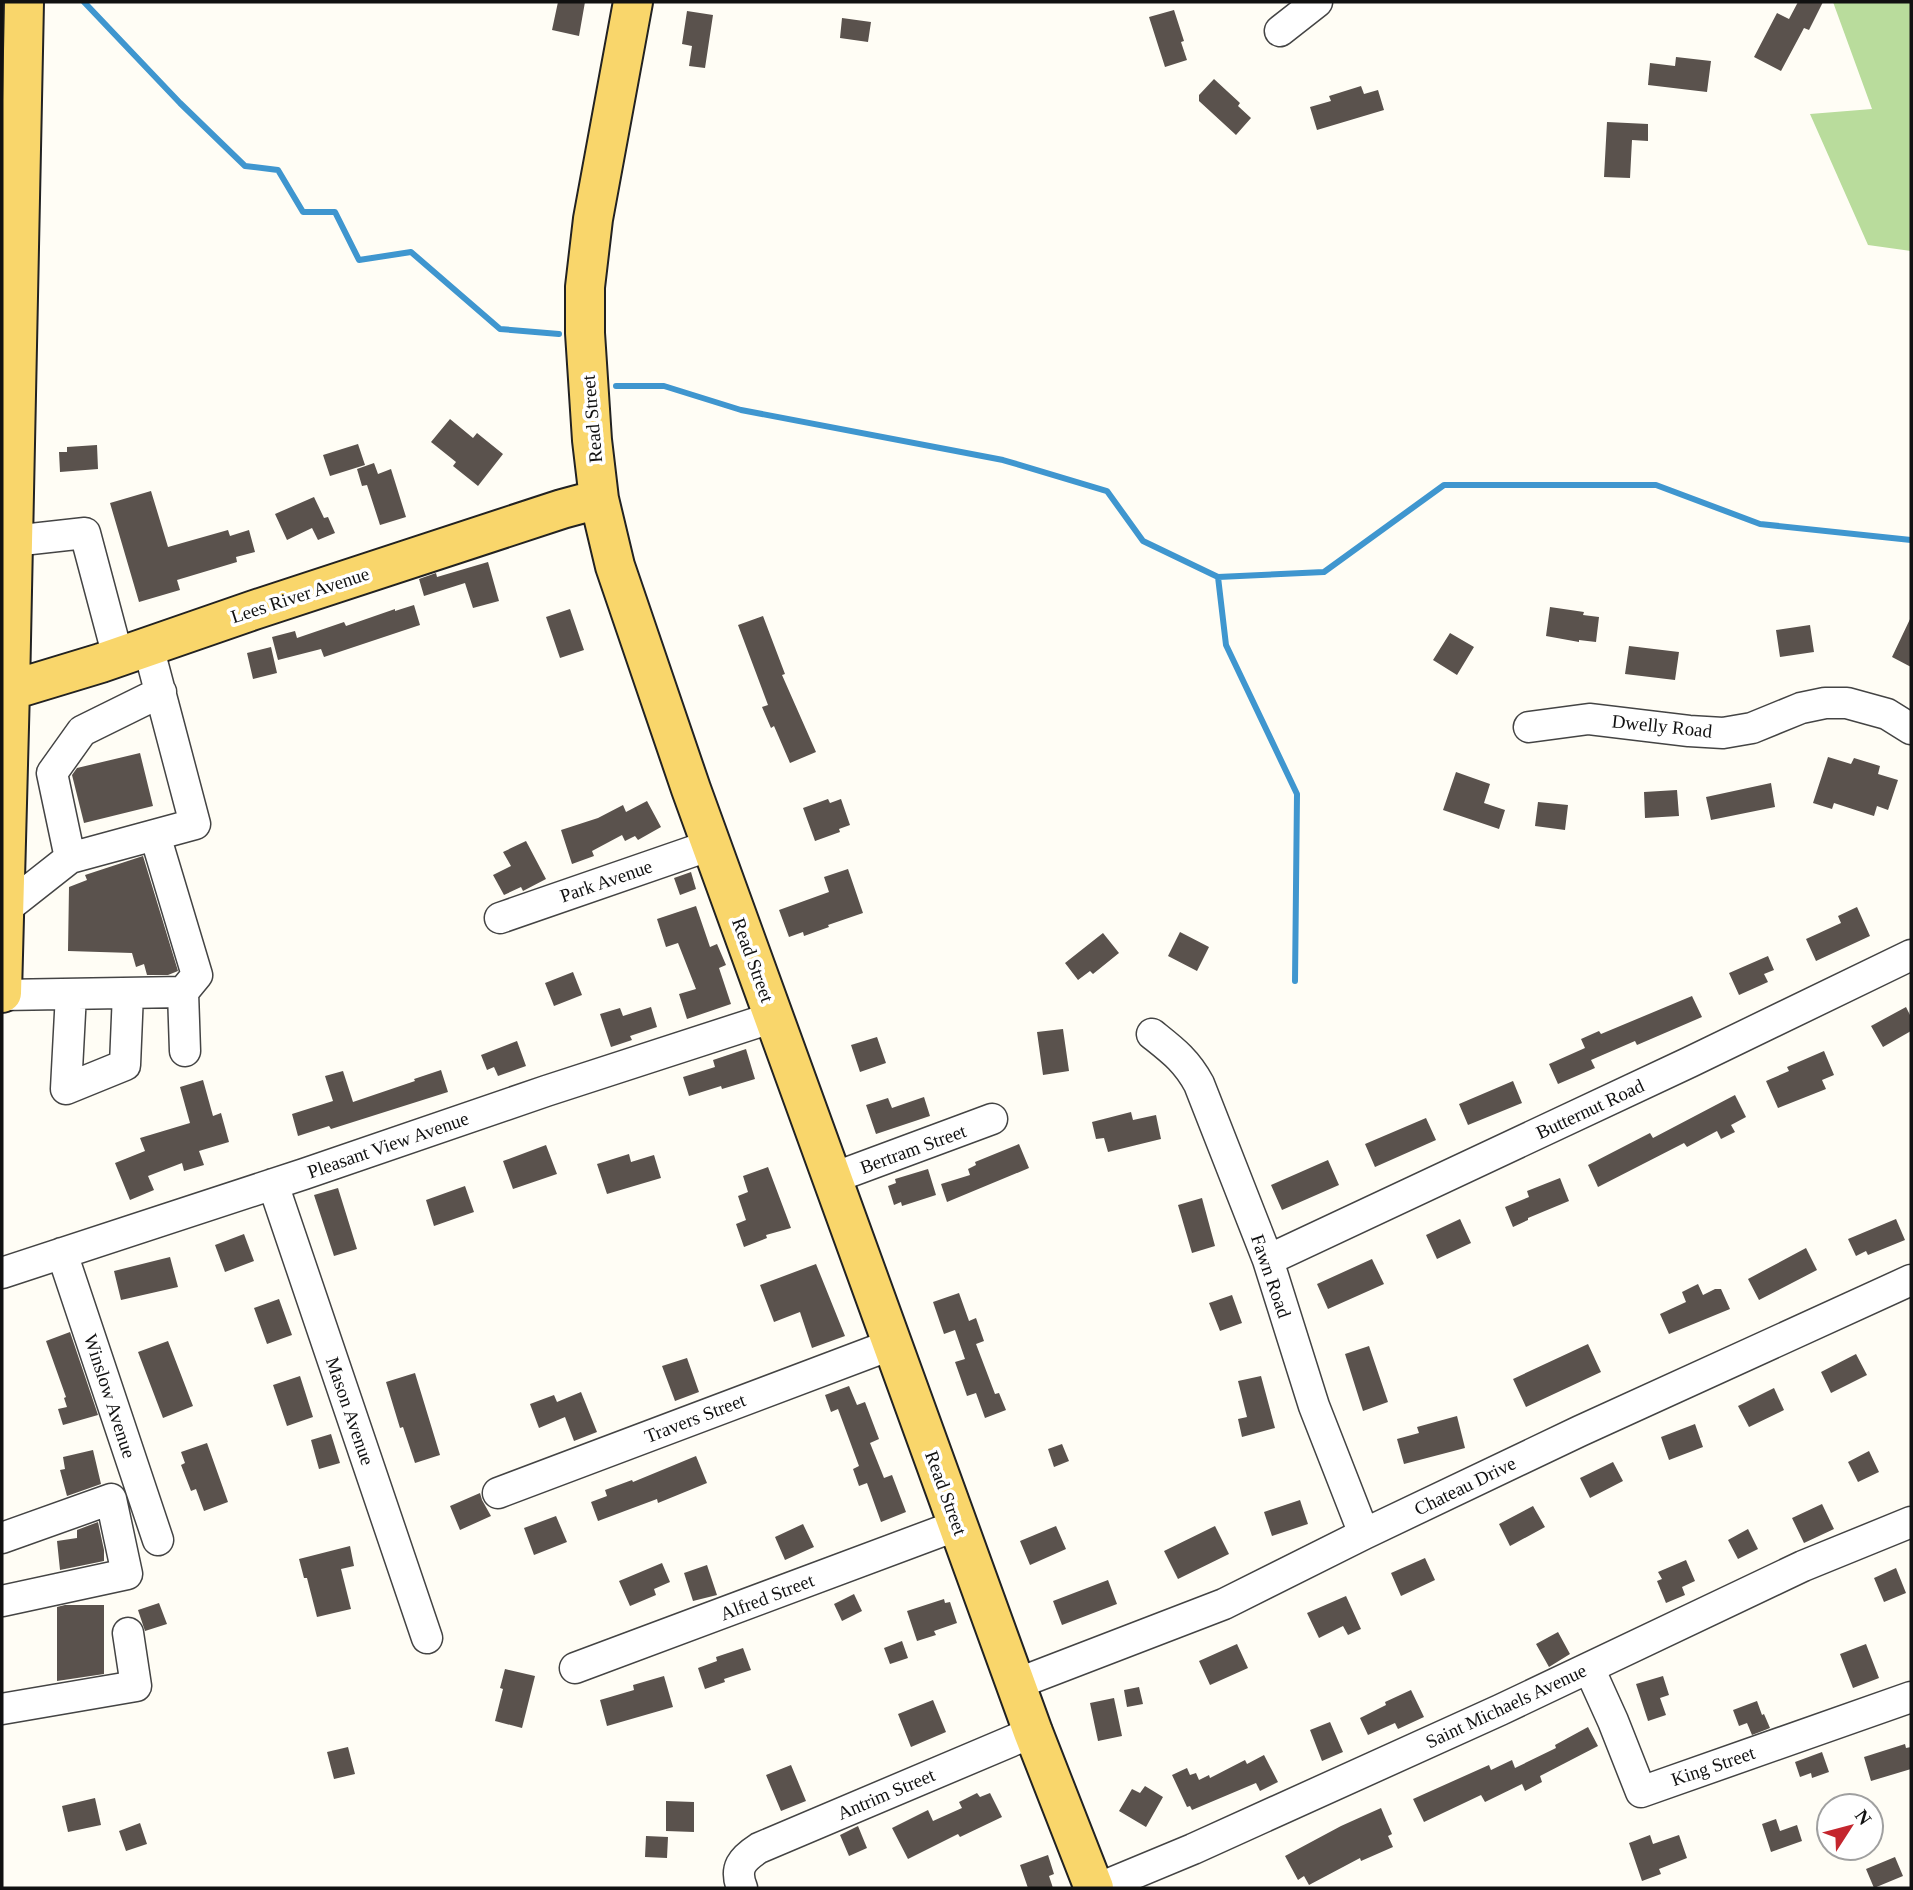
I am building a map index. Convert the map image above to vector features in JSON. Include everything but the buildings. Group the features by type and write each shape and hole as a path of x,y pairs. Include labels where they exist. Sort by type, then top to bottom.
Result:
{"main road":[{"path":"2,994 10,320 24,2"},
{"name":"Read Street","path":"633,2 593,219 585,287 585,333 592,440 599,499 615,566 711,845 1033,1732 1096,1888"},
{"name":"Lees River Avenue","path":"6,691 599,499"}],"street":[{"path":"1280,31 1317,2"},
{"path":"4,910 71,858 195,824 161,692 133,652 85,533 9,546"},
{"path":"71,858 52,773 82,731 161,692"},
{"name":"Dwelly Road","path":"1529,727 1589,719 1723,733 1752,728 1801,708 1847,704 1887,714 1911,729"},
{"path":"155,835 197,975 183,992 185,1051"},
{"name":"Park Avenue","path":"500,918 711,845"},
{"name":"Butternut Road","path":"1268,1260 1690,1062 1911,954"},
{"path":"2,994 183,992"},
{"path":"71,994 66,1090 125,1065 128,993"},
{"name":"Pleasant View Avenue","path":"2,1273 774,1017"},
{"name":"Fawn Road","path":"1152,1034 1179,1054 1195,1076 1268,1260 1314,1406 1364,1534"},
{"name":"Bertram Street","path":"833,1178 992,1119"},
{"name":"Mason Avenue","path":"273,1184 427,1638"},
{"name":"Winslow Avenue","path":"62,1252 158,1540"},
{"name":"Chateau Drive","path":"1016,1684 1224,1604 1629,1408 1911,1280"},
{"name":"Travers Street","path":"498,1493 893,1344"},
{"path":"2,1538 111,1499 127,1574 2,1601"},
{"name":"Saint Michaels Avenue","path":"1096,1888 1193,1849 1589,1668 1803,1566 1911,1522"},
{"name":"Alfred Street","path":"575,1668 958,1525"},
{"path":"2,1709 136,1686 128,1633"},
{"name":"King Street","path":"1589,1668 1641,1791 1911,1697"},
{"name":"Antrim Street","path":"742,1875 746,1857 759,1848 1033,1732"}],"green space":[{"path":"1833,2 1911,2 1911,251 1868,245 1810,114 1872,109"}],"waterway":[{"path":"84,2 180,103 245,166 278,170 303,212 335,212 359,260 411,252 500,329 559,334"},
{"path":"616,386 664,386 741,410 1003,460 1107,491 1143,541 1218,577 1324,572 1444,485 1656,485 1760,524 1911,540"},
{"path":"1218,577 1226,645 1297,794 1295,981"}]}
